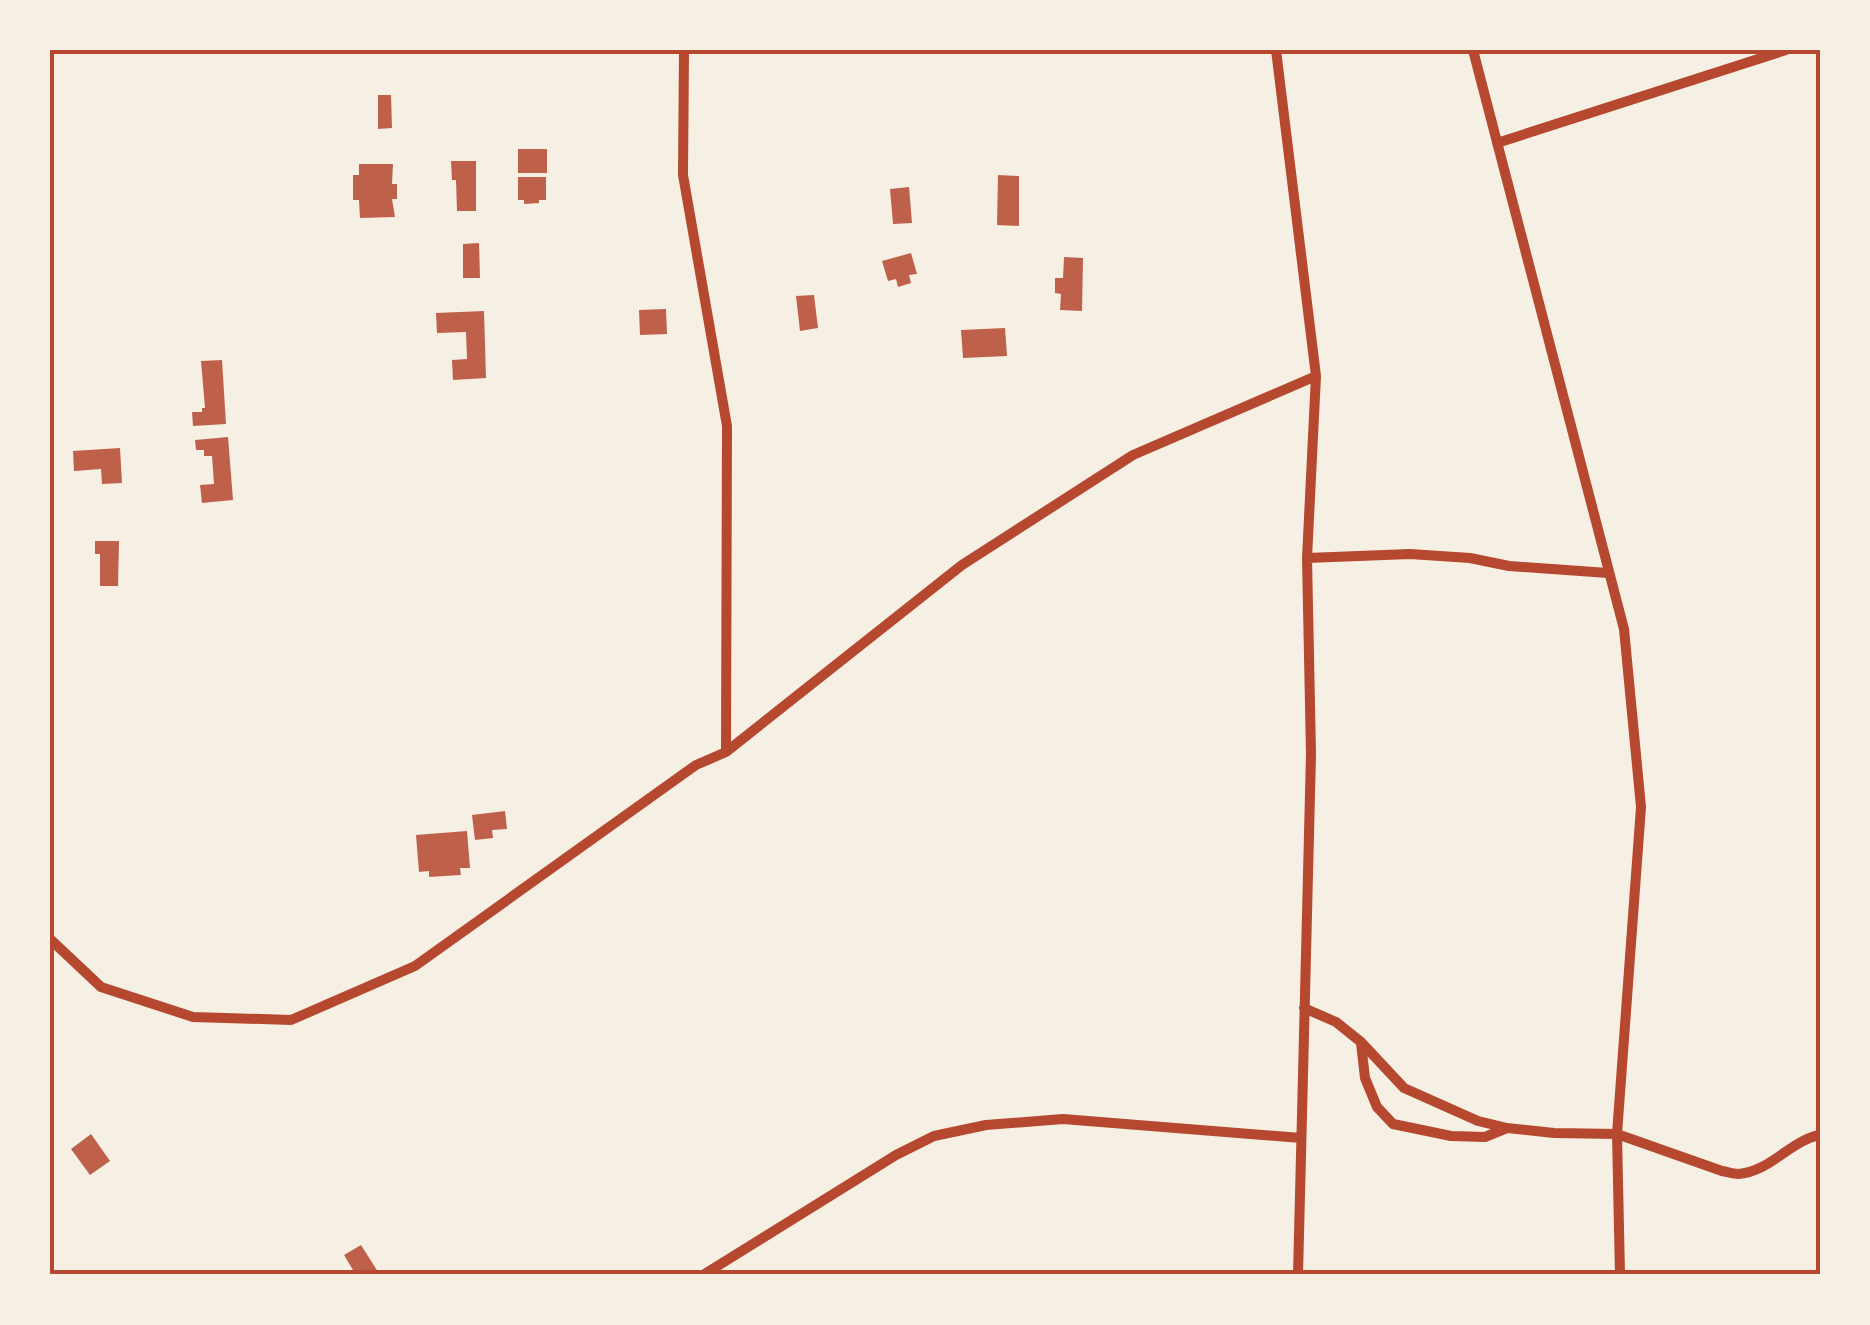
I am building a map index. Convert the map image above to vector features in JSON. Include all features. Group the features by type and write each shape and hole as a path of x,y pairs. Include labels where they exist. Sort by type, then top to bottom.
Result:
{"street":[{"path":"684,50 683,176 727,426 726,752"},
{"path":"1276,50 1316,376 1307,558 1311,754 1298,1275"},
{"path":"1474,50 1624,629 1641,808 1617,1134 1620,1275"},
{"path":"1497,143 1786,50"},
{"path":"50,940 101,987 192,1017 291,1020 415,966 696,765 726,752 962,565 1133,455 1316,376"},
{"path":"1307,558 1410,554 1608,573"},
{"path":"1304,1008 1336,1022 1361,1042 1404,1088 1478,1121 1554,1133 1617,1134 1722,1172 1739,1174 1820,1135"},
{"path":"1361,1042 1366,1078 1377,1107 1393,1124 1451,1136 1486,1138 1507,1128"},
{"path":"703,1275 896,1155 934,1136 986,1125 1064,1119 1301,1138"}],"building":[{"path":"378,95 391,95 392,128 378,129"},
{"path":"518,149 547,149 547,173 518,173"},
{"path":"451,161 476,161 476,211 457,211"},
{"path":"359,164 393,164 392,184 397,184 397,199 392,199 395,217 360,218 359,200 353,200 353,175 359,175"},
{"path":"998,175 1019,176 1019,226 997,225"},
{"path":"518,177 546,177 546,200 524,204 524,200 518,200"},
{"path":"909,187 912,223 893,224 890,189"},
{"path":"479,243 480,278 463,278 463,244"},
{"path":"911,253 917,274 909,275 911,283 898,287 896,279 888,281 882,261"},
{"path":"1064,257 1083,258 1082,311 1060,310 1061,294 1055,293 1055,278 1063,278"},
{"path":"814,295 818,328 800,331 796,296"},
{"path":"666,309 667,334 640,335 639,310"},
{"path":"484,311 486,378 453,380 452,360 467,359 466,332 437,333 436,313"},
{"path":"1005,328 1007,356 963,358 961,330"},
{"path":"222,360 226,424 193,426 192,412 205,408 201,361"},
{"path":"228,437 233,500 202,503 200,485 214,484 212,456 196,450 195,440"},
{"path":"120,448 122,483 102,484 101,469 74,471 73,451"},
{"path":"95,541 119,541 118,586 100,586 100,554 95,554"},
{"path":"505,811 507,829 492,830 493,838 475,840 472,815"},
{"path":"467,831 470,868 460,868 461,875 429,877 429,871 419,872 416,835"},
{"path":"91,1134 110,1161 90,1175 71,1149"},
{"path":"361,1245 380,1275 356,1275 344,1255"}]}
